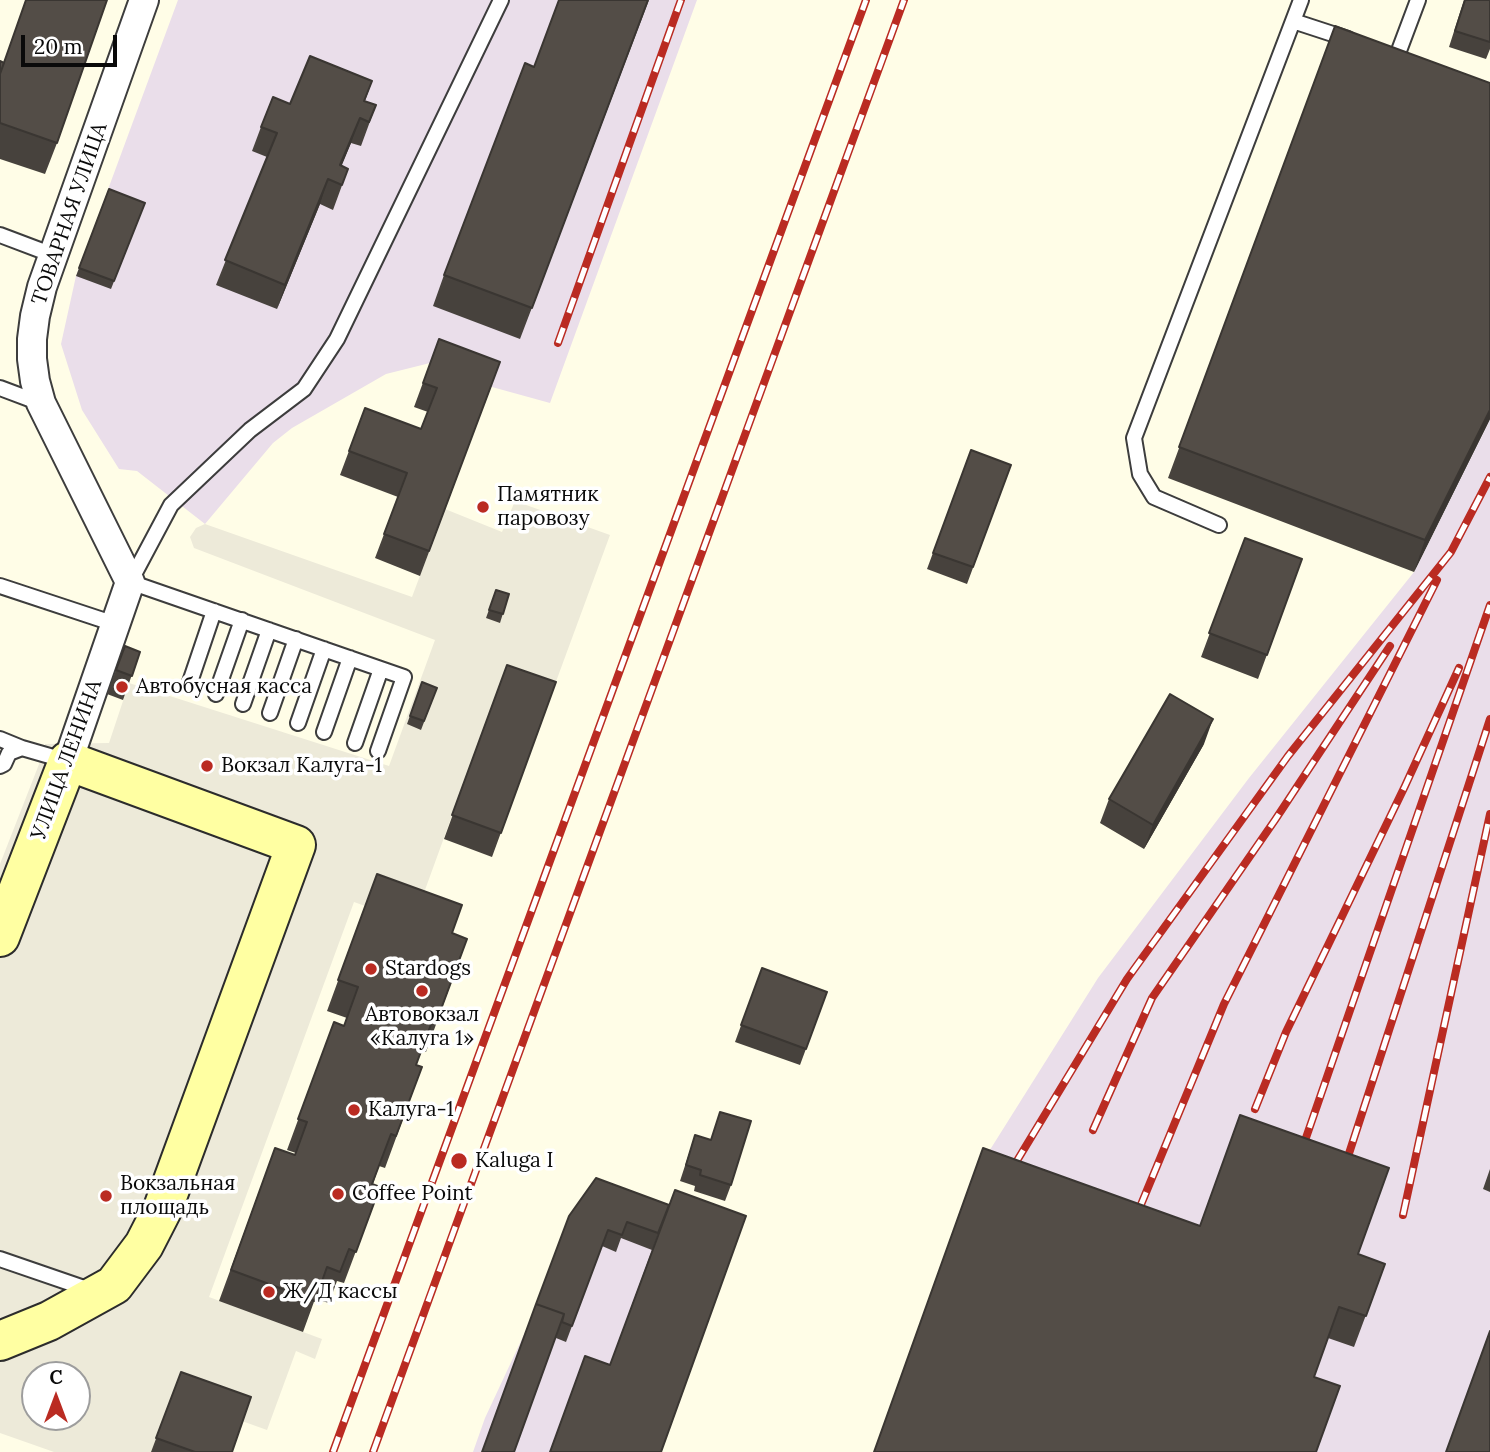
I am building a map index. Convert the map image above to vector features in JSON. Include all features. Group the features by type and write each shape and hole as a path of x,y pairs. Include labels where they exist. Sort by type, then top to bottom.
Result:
{"main road":[{"name":"УЛИЦА ЛЕНИНА","path":"0,937 68,761"},
{"path":"0,1341 49,1321 114,1284 144,1245 163,1208 296,845 68,761"}],"street":[{"name":"ТОВАРНАЯ УЛИЦА","path":"130,582 41,403 35,381 32,339 42,287 144,0"},
{"name":"УЛИЦА ЛЕНИНА","path":"68,761 130,582"}],"lane":[{"path":"378,751 404,677 130,582 171,505 250,430 304,389 337,339 501,0"},
{"path":"1219,525 1154,497 1140,474 1134,438 1301,0"},
{"path":"1396,56 1418,0"},
{"path":"1293,20 1358,43"},
{"path":"0,236 53,256"},
{"path":"0,388 41,403"},
{"path":"0,586 115,624"},
{"path":"189,685 214,611"},
{"path":"216,694 242,620"},
{"path":"243,704 269,630"},
{"path":"270,713 296,639"},
{"path":"298,723 324,649"},
{"path":"324,732 350,658"},
{"path":"355,743 382,669"},
{"path":"0,739 68,761"},
{"path":"0,766 4,764 9,753 22,748"},
{"path":"0,1259 98,1293"}],"shaded area":[{"path":"178,0 697,0 550,403 492,387 430,363 386,374 292,428 273,443 205,524 137,471 119,469 82,410 61,344 76,276"},
{"path":"1490,419 1490,1452 874,1452 971,1180 1098,978 1249,778 1414,572"},
{"name":"Вокзальная площадь","path":"515,501 610,535 547,706 498,689 413,923 354,902 209,1297 322,1339 315,1359 296,1351 267,1430 172,1396 151,1452 54,1452 0,1433 0,864 45,744 109,743 129,683 389,766 435,640 194,548 190,537 196,528 205,524 412,597 445,509 502,532"},
{"path":"563,1232 734,1247 660,1452 473,1452 485,1418 527,1328"}],"building":[{"path":"26,0 107,0 57,143 0,123 0,74"},
{"path":"559,0 648,0 532,308 444,275 525,63 534,67"},
{"path":"1465,0 1490,0 1490,42 1455,31"},
{"path":"1335,26 1490,83 1490,410 1425,540 1179,447"},
{"path":"310,56 372,81 364,101 376,105 369,122 360,118 340,165 348,169 342,185 328,179 285,285 225,260 277,133 261,127 273,97 290,104"},
{"path":"109,189 145,203 114,281 79,268"},
{"path":"439,339 500,362 429,551 384,534 407,473 349,451 365,408 421,429 437,388 423,383"},
{"path":"971,450 1011,465 973,567 933,553"},
{"path":"1245,538 1302,559 1267,655 1209,633"},
{"path":"496,590 509,594 503,614 489,610"},
{"path":"125,646 140,652 132,676 116,670"},
{"path":"507,665 556,682 501,833 452,815"},
{"path":"422,682 437,688 424,721 410,716"},
{"path":"1170,694 1213,719 1153,825 1109,799"},
{"name":"Калуга-1","path":"377,874 462,905 452,933 467,939 437,1020 433,1019 416,1065 422,1067 396,1136 391,1134 372,1184 380,1187 356,1252 349,1249 340,1272 327,1267 315,1301 231,1270 275,1148 295,1155 307,1122 298,1119 334,1022 344,1026 358,987 338,980"},
{"path":"762,968 827,992 806,1049 741,1025"},
{"path":"720,1112 751,1121 731,1185 700,1175 701,1170 686,1165 695,1135 711,1140"},
{"path":"1240,1115 1389,1168 1358,1254 1385,1264 1366,1316 1339,1307 1314,1377 1340,1386 1316,1452 874,1452 983,1148 1200,1226"},
{"path":"596,1178 669,1205 658,1233 627,1222 622,1235 608,1230 572,1326 562,1322 564,1314 536,1304 569,1216"},
{"path":"675,1190 746,1216 661,1452 550,1452 585,1356 610,1365"},
{"path":"536,1304 564,1314 514,1452 482,1452"},
{"path":"1490,1331 1490,1452 1446,1452"},
{"path":"181,1372 251,1397 232,1452 195,1452 156,1438"}],"railway":[{"path":"558,343 681,0"},
{"path":"333,1452 866,0"},
{"path":"373,1452 904,0"},
{"path":"1015,1164 1127,979 1288,756 1451,552 1490,477"},
{"path":"1140,1207 1224,1004 1437,580"},
{"path":"1299,1158 1490,605"},
{"path":"1093,1130 1152,998 1275,820 1390,646"},
{"path":"1255,1109 1286,1032 1459,668"},
{"path":"1343,1172 1490,719"},
{"path":"1403,1215 1490,814"}],"place":[{"name":"Памятник паровозу","path":"483,507"},
{"name":"Автобусная касса","path":"122,687"},
{"name":"Вокзал Калуга-1","path":"207,766"},
{"name":"Stardogs","path":"371,969"},
{"name":"Автовокзал «Калуга 1»","path":"422,991"},
{"name":"Калуга-1","path":"354,1110"},
{"name":"Kaluga I","path":"459,1161"},
{"name":"Coffee Point","path":"338,1194"},
{"name":"Вокзальная площадь","path":"106,1196"},
{"name":"Ж/Д кассы","path":"269,1292"}]}
